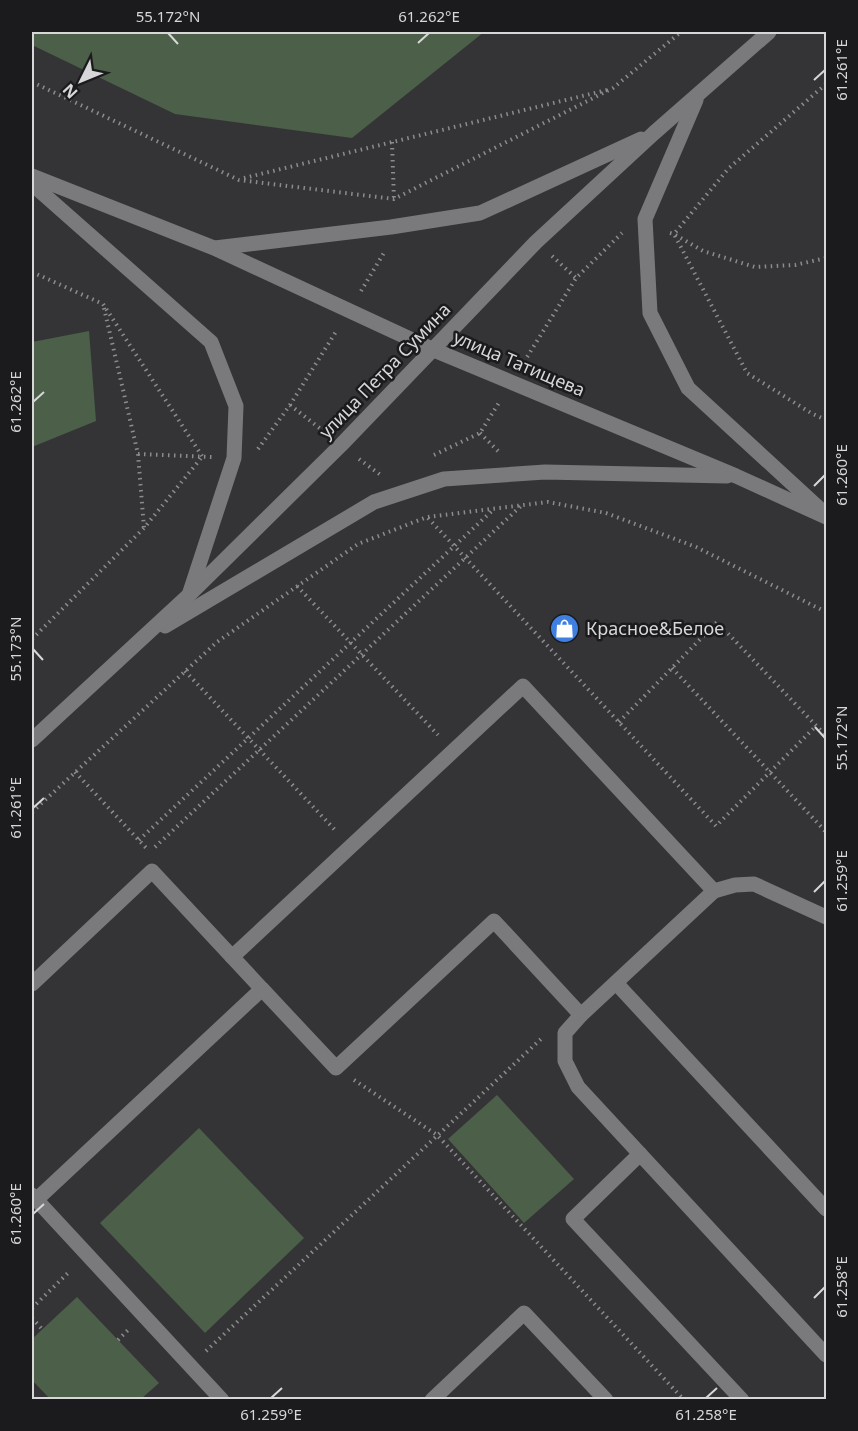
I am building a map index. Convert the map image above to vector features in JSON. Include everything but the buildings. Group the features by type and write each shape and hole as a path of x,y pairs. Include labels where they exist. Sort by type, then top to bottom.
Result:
{"street":[{"name":"улица Петра Сумина","path":"32,740 189,595 341,445 536,243 654,133 769,32"},
{"path":"698,96 645,219 650,313 688,388 826,516"},
{"path":"214,248 391,227 480,213 654,133"},
{"name":"улица Татищева","path":"32,176 214,248 434,350 826,516"},
{"path":"32,184 210,342 236,406 234,458 189,595"},
{"path":"137,643 374,502 444,479 545,472 736,476"},
{"path":"232,957 523,686 714,891"},
{"path":"32,984 152,871 336,1068 494,921 578,1011"},
{"path":"826,917 754,884 735,885 714,891 616,983 578,1011 565,1033 565,1061 578,1088 826,1355"},
{"path":"616,983 826,1209"},
{"path":"222,1400 34,1197 262,989"},
{"path":"640,1154 573,1219 742,1400"},
{"path":"432,1400 524,1313 606,1400"}],"path":[{"path":"32,82 239,180 394,199 613,88 681,32"},
{"path":"674,234 728,169 826,84"},
{"path":"239,180 613,88"},
{"path":"138,454 234,458 251,461 290,405 387,248 394,199 392,142"},
{"path":"427,459 480,434 576,278 627,228 674,234 703,251 755,267 795,265 826,258"},
{"path":"674,234 747,373 826,420"},
{"path":"536,243 576,278"},
{"path":"32,272 103,304 202,457"},
{"path":"103,304 138,454 144,528"},
{"path":"290,405 385,478"},
{"path":"32,639 144,528 202,457"},
{"path":"32,812 217,642 358,544 428,517 548,502 606,513 696,547 826,612"},
{"path":"150,852 522,505"},
{"path":"139,840 494,508"},
{"path":"428,517 716,826 816,726"},
{"path":"297,586 453,751"},
{"path":"619,722 717,622 826,736"},
{"path":"672,669 826,832"},
{"path":"185,671 350,847"},
{"path":"191,1365 436,1135 578,1011"},
{"path":"336,1068 436,1135 684,1400"},
{"path":"32,1308 74,1268"},
{"path":"32,1318 42,1329"},
{"path":"118,1340 131,1328"}],"green space":[{"path":"32,32 484,32 352,138 175,114 32,45"},
{"path":"89,331 96,421 32,447 32,342"},
{"path":"497,1095 574,1179 524,1223 448,1139"},
{"path":"199,1128 304,1238 205,1333 100,1223"},
{"path":"77,1297 159,1383 141,1399 50,1399 32,1380 32,1339"}],"place":[{"name":"Красное&Белое","path":"565,629"}]}
